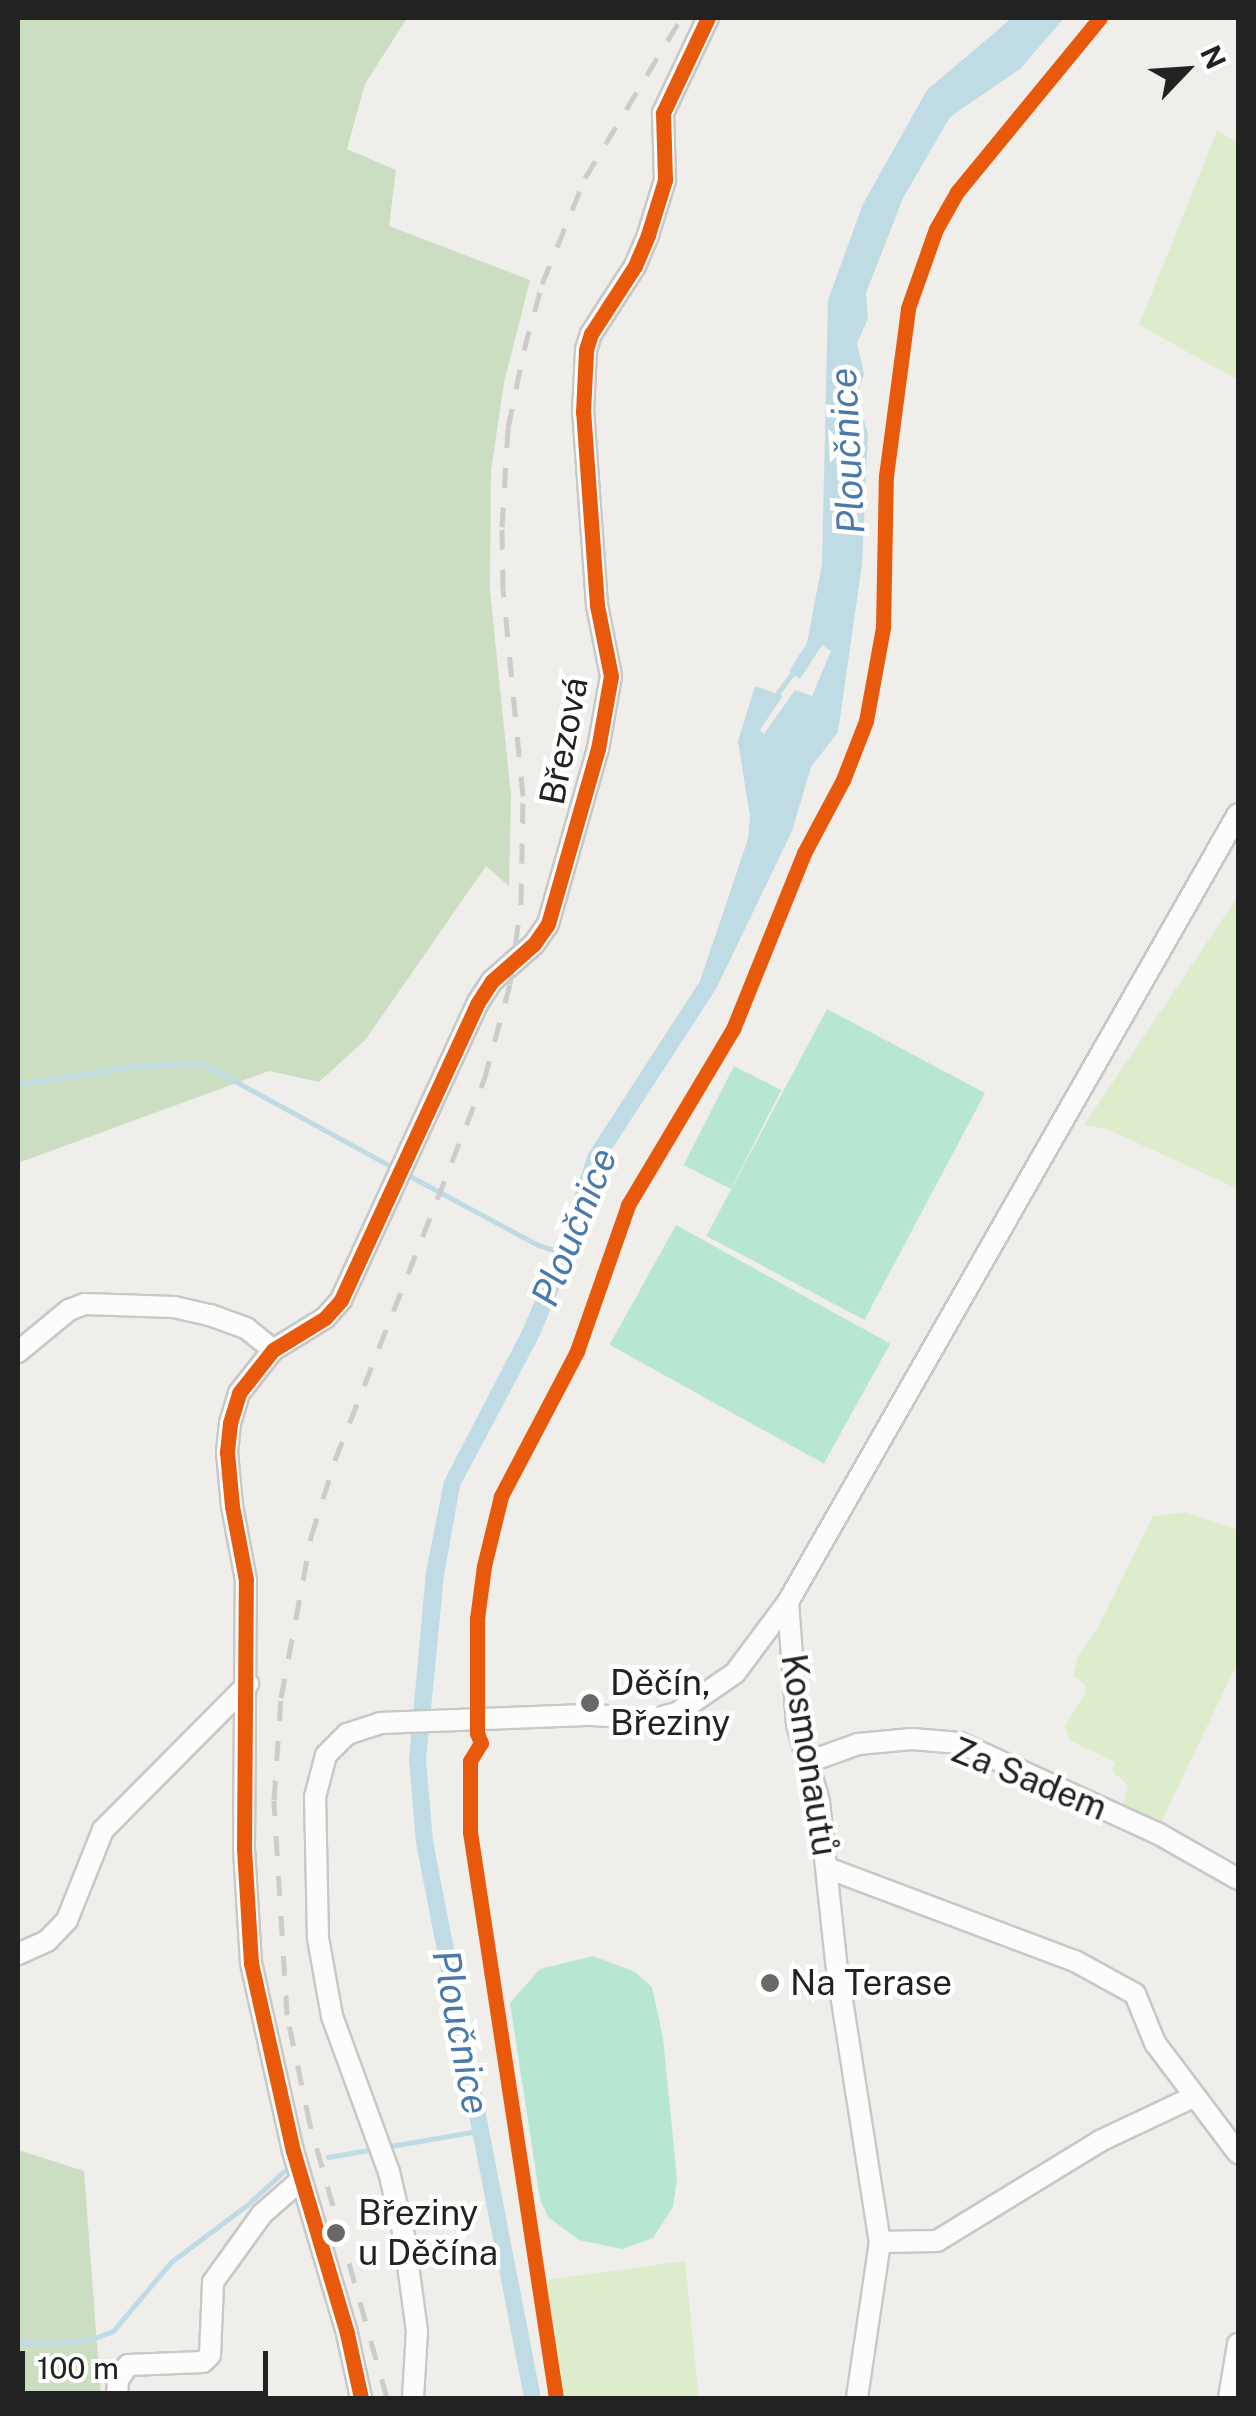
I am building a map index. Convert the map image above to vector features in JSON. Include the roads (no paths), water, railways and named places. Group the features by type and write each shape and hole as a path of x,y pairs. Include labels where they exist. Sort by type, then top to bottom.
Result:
{"street":[{"name":"Březová","path":"361,2398 347,2333 301,2180 251,1964 244,1850 246,1580 227,1452 239,1393 273,1350 324,1318 341,1300 477,1004 492,981 534,944 548,924 598,749 611,676 596,605 583,412 586,350 591,334 635,266 648,235 665,180 663,113 708,18"},
{"name":"Kosmonautů","path":"856,2398 880,2242 836,1962 819,1802 797,1724 788,1602 1238,814"},
{"path":"18,1352 69,1310 85,1304 174,1307 210,1315 246,1328 273,1350"},
{"path":"413,2398 418,2365 414,2293 380,2146 343,2052 324,1978 318,1938 314,1797 318,1773 336,1742 362,1726 592,1715 654,1718 687,1707 735,1672 788,1602"},
{"path":"754,1651 793,1665"},
{"path":"18,1954 47,1940 67,1920 102,1830 248,1684"},
{"name":"Za Sadem","path":"808,1762 858,1744 912,1740 960,1743 1157,1833 1238,1879"},
{"path":"827,1868 1076,1961 1134,1994 1145,2012 1155,2043 1238,2153"},
{"path":"880,2242 936,2241 1100,2141 1193,2097"},
{"path":"117,2398 118,2380 128,2364 203,2362 210,2355 213,2282 262,2214 301,2180"},
{"path":"1229,2398 1238,2344"}],"water":[{"name":"Ploučnice","path":"1012,18 1064,18 1020,69 950,117 903,198 866,293 868,319 857,343 864,374 856,397 868,433 862,564 838,732 811,767 792,831 716,989 604,1161 573,1256 538,1339 460,1486 444,1575 426,1760 433,1841 541,2398 524,2398 416,1843 409,1760 426,1572 444,1481 522,1331 557,1249 588,1154 700,981 748,839 750,817 738,741 755,686 783,696 760,730 764,734 795,690 812,696 831,651 822,645 800,679 789,671 807,643 822,564 828,300 863,204 927,90"}],"waterway":[{"path":"773,699 796,668"},
{"path":"18,1084 137,1066 202,1063 396,1169"},
{"name":"Ploučnice","path":"406,1174 538,1245 561,1252"},
{"name":"Ploučnice","path":"385,2147 478,2131"},
{"path":"328,2157 374,2149"},
{"path":"18,2341 46,2344 92,2339 113,2331 171,2262 247,2205 284,2171"}],"railway":[{"path":"387,2398 310,2124 287,2015 274,1800 281,1698 311,1537 335,1460 484,1080 510,984 521,903 523,796 503,589 502,527 508,428 524,350 542,284 585,178 681,18"}],"place":[{"name":"Děčín, Březiny","path":"590,1703"},
{"name":"Na Terase","path":"770,1983"},
{"name":"Březiny u Děčína","path":"336,2233"}]}
